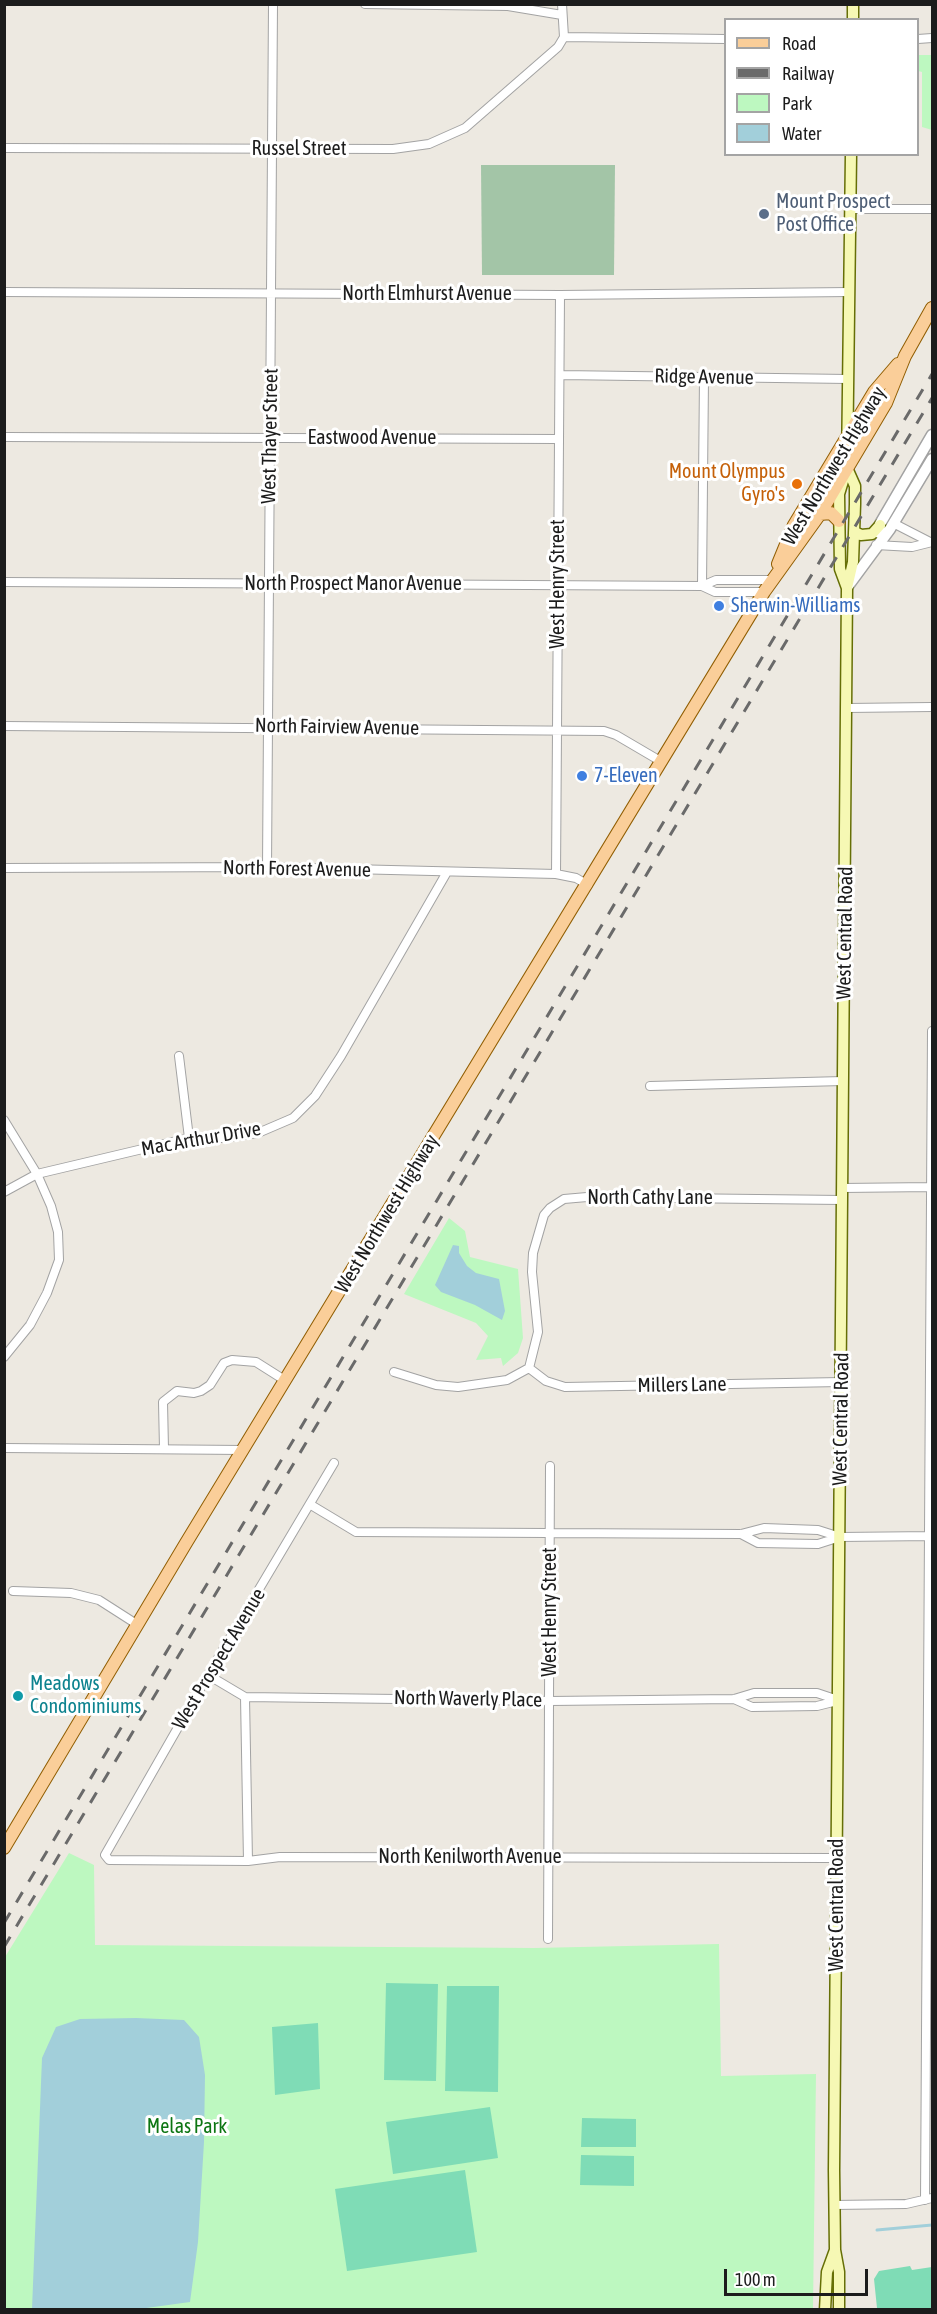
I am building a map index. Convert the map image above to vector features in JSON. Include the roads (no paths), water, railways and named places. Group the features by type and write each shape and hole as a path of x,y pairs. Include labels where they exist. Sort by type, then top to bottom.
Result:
{"main road":[{"name":"West Central Road","path":"847,588 840,569 839,494 847,468 851,156"},
{"name":"West Northwest Highway","path":"771,580 807,535 820,514 886,403 905,356 933,309"},
{"name":"West Northwest Highway","path":"4,1848 764,592 794,525 874,392 905,356"},
{"name":"West Central Road","path":"839,2310 839,2272 835,2250 834,2205 847,588 854,562 855,532 855,486 847,468"},
{"path":"820,514 831,513 839,521"},
{"path":"855,532 861,535 873,534 880,525"},
{"name":"West Central Road","path":"825,2310 827,2272 835,2250"}],"street":[{"name":"West Thayer Street","path":"267,867 273,4"},
{"path":"365,4 512,6 562,15"},
{"path":"562,4 564,37 724,39"},
{"name":"Russel Street","path":"4,148 393,149 429,144 465,128 558,47 564,37"},
{"path":"850,209 933,209"},
{"name":"North Elmhurst Avenue","path":"4,292 560,295 850,292"},
{"name":"West Henry Street","path":"556,874 560,295"},
{"name":"Ridge Avenue","path":"561,375 848,379"},
{"path":"702,586 704,377"},
{"path":"876,545 880,525 933,435"},
{"name":"Eastwood Avenue","path":"4,437 559,439"},
{"path":"847,588 893,523 933,459"},
{"path":"893,523 931,542"},
{"path":"876,545 912,547 931,542"},
{"name":"North Prospect Manor Avenue","path":"4,582 702,586 716,580 771,580"},
{"name":"North Prospect Manor Avenue","path":"702,586 715,592 764,592"},
{"path":"847,708 933,706"},
{"name":"North Fairview Avenue","path":"4,726 267,726 557,730 610,733 662,762"},
{"name":"North Forest Avenue","path":"4,868 267,867 556,874 576,878 588,885"},
{"name":"Mac Arthur Drive","path":"4,1192 37,1174 189,1138 221,1138 258,1133 293,1118 315,1096 341,1056 447,872"},
{"path":"834,2205 906,2204 929,2199 933,1031"},
{"path":"179,1056 189,1138"},
{"path":"650,1086 843,1082"},
{"path":"4,1120 37,1174 58,1232 59,1260 47,1293 30,1325 4,1357"},
{"path":"842,1188 931,1187"},
{"name":"North Cathy Lane","path":"529,1368 538,1332 532,1272 533,1253 544,1215 564,1199 587,1197 842,1200"},
{"path":"164,1449 163,1402 177,1391 194,1394 201,1391 210,1385 224,1363 232,1360 256,1362 286,1381"},
{"path":"394,1372 436,1385 458,1387 507,1380 529,1368"},
{"name":"Millers Lane","path":"529,1368 546,1381 565,1387 841,1382"},
{"path":"4,1448 244,1450"},
{"name":"West Prospect Avenue","path":"105,1855 208,1675 334,1463"},
{"name":"West Henry Street","path":"548,1939 550,1466"},
{"path":"311,1505 357,1532 741,1534 764,1528 819,1530 840,1537"},
{"path":"741,1534 758,1543 818,1544 840,1537 931,1536"},
{"path":"13,1591 71,1593 99,1600 138,1625"},
{"name":"North Waverly Place","path":"208,1675 245,1697 550,1701 734,1699 754,1693 817,1693 838,1700"},
{"path":"245,1697 248,1861"},
{"name":"North Waverly Place","path":"734,1699 752,1707 817,1706 838,1700"},
{"name":"North Kenilworth Avenue","path":"105,1855 114,1860 248,1861 280,1857 837,1858"}],"water":[{"path":"453,1245 459,1246 459,1253 467,1266 476,1273 499,1279 505,1311 502,1320 475,1305 441,1292 435,1285"},
{"path":"80,2019 184,2020 199,2037 205,2075 204,2142 198,2242 190,2302 139,2309 32,2309 42,2058 56,2027"}],"waterway":[{"path":"877,2230 932,2225"}],"railway":[{"path":"4,1923 932,374"},
{"path":"4,1947 932,398"}],"place":[{"name":"Mount Prospect Post Office","path":"764,214"},
{"name":"Mount Olympus Gyro's","path":"797,484"},
{"name":"Sherwin-Williams","path":"719,606"},
{"name":"7-Eleven","path":"582,776"},
{"name":"Meadows Condominiums","path":"18,1696"}],"park label":[{"name":"Melas Park","path":"187,2127"}]}
